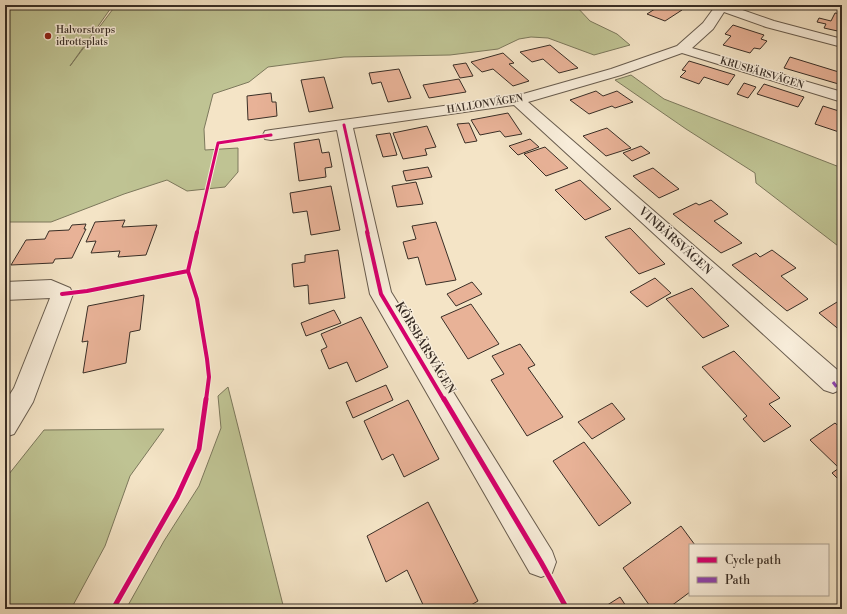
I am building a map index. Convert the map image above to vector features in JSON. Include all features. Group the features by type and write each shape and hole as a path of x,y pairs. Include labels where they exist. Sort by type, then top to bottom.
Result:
{"street":[{"path":"720,6 770,24 842,43"},
{"name":"HALLONVÄGEN","path":"271,135 517,100 616,72 682,49 708,26 720,6"},
{"name":"KRUSBÄRSVÄGEN","path":"682,49 842,97"},
{"name":"VINBÄRSVÄGEN","path":"517,100 833,382"},
{"name":"KÖRSBÄRSVÄGEN","path":"344,125 381,294 541,562"},
{"path":"5,291 51,289 62,294 24,394 5,425"}],"green space":[{"path":"5,5 113,5 70,66 116,5 575,5 590,21 617,34 630,45 594,55 548,38 531,37 519,39 498,49 450,55 344,57 268,67 249,82 213,94 204,129 205,150 238,148 238,172 225,187 187,191 167,180 124,194 51,222 5,222"},
{"path":"631,75 664,99 842,168 842,249 756,183 755,173 686,129 615,80"},
{"path":"228,387 284,609 126,609 164,541 199,486 221,428 218,396"},
{"path":"164,429 130,476 105,546 71,609 5,609 5,479 44,430"}],"building":[{"path":"683,5 678,9 682,10 665,21 647,14 658,7 655,6"},
{"path":"835,13 842,14 842,32 824,28 826,24 817,22 819,18 831,21"},
{"path":"733,25 764,35 761,39 767,41 760,49 754,48 750,53 723,45 731,36 725,34"},
{"path":"550,45 578,68 559,73 543,59 532,62 520,52"},
{"path":"503,53 514,63 509,64 529,81 513,86 493,69 482,72 471,62"},
{"path":"790,57 842,73 842,85 784,68"},
{"path":"689,61 735,75 728,85 704,77 699,84 680,77 686,71 682,70"},
{"path":"466,63 473,76 460,78 453,65"},
{"path":"399,69 411,98 388,102 381,82 372,84 369,73"},
{"path":"324,77 333,108 309,112 301,80"},
{"path":"459,79 466,92 429,98 423,85"},
{"path":"744,83 756,87 748,98 737,94"},
{"path":"764,84 804,97 798,107 757,94"},
{"path":"596,91 603,96 617,91 633,102 615,108 612,106 589,114 570,100"},
{"path":"271,93 272,102 276,102 277,116 248,120 247,96"},
{"path":"823,106 842,112 842,133 815,124"},
{"path":"508,113 522,134 505,137 500,131 480,135 471,120"},
{"path":"469,123 477,141 465,143 457,124"},
{"path":"427,126 436,147 425,149 427,155 403,159 393,133"},
{"path":"607,128 631,148 606,156 583,136"},
{"path":"390,133 397,155 383,157 376,135"},
{"path":"319,139 322,153 329,152 332,167 325,168 326,177 299,181 294,143"},
{"path":"530,139 539,147 518,155 509,146"},
{"path":"641,146 650,153 632,161 623,153"},
{"path":"545,147 568,168 546,176 524,154"},
{"path":"428,167 432,177 406,181 403,171"},
{"path":"653,168 679,189 659,198 633,176"},
{"path":"580,180 611,209 585,220 555,190"},
{"path":"416,182 423,204 397,207 392,186"},
{"path":"331,186 340,230 311,235 307,211 293,213 290,193"},
{"path":"711,200 728,214 714,221 742,243 721,253 673,214 696,203 699,205"},
{"path":"125,220 122,227 157,225 146,255 118,257 120,251 91,253 96,241 86,242 95,222"},
{"path":"436,222 456,280 426,285 418,257 408,259 403,242 416,239 412,226"},
{"path":"86,224 84,229 86,229 72,258 55,259 53,263 11,265 26,240 45,239 49,231 69,230 72,225"},
{"path":"630,228 665,264 639,274 605,237"},
{"path":"338,250 345,298 309,304 308,285 294,287 292,264 305,262 305,255"},
{"path":"772,250 796,268 781,276 808,299 787,311 732,265 756,253 760,257"},
{"path":"655,278 671,293 647,307 630,292"},
{"path":"472,282 482,294 456,306 447,294"},
{"path":"692,288 729,326 703,338 666,299"},
{"path":"144,295 140,330 130,332 126,363 83,373 88,341 82,342 88,306"},
{"path":"842,299 842,332 819,313"},
{"path":"471,304 499,344 468,359 441,317"},
{"path":"334,310 341,323 306,336 301,323"},
{"path":"361,317 388,367 356,382 347,362 329,369 321,350 327,347 321,334"},
{"path":"520,344 535,365 528,368 563,417 527,436 491,380 504,374 492,356"},
{"path":"734,351 780,398 769,404 791,426 764,442 743,419 747,416 702,367"},
{"path":"386,385 393,400 353,418 346,402"},
{"path":"408,400 439,459 404,477 393,454 382,460 364,421"},
{"path":"612,403 625,419 592,439 578,422"},
{"path":"835,423 842,429 842,483 832,473 839,468 810,440"},
{"path":"584,442 631,503 599,526 553,461"},
{"path":"428,502 478,601 464,609 425,609 407,570 386,582 367,536"},
{"path":"681,526 694,544 689,544 689,593 667,609 652,609 623,568"},
{"path":"620,597 628,609 601,609"}],"marked path":[{"path":"833,382 842,394"}],"cycle path":[{"path":"344,125 381,294 541,562 567,609"},
{"path":"113,609 177,497 199,449 209,377 197,299 188,271 218,143 271,135"},
{"path":"62,294 87,291 188,271"}],"place":[{"name":"Halvorstorps idrottsplats","path":"48,36"}]}
